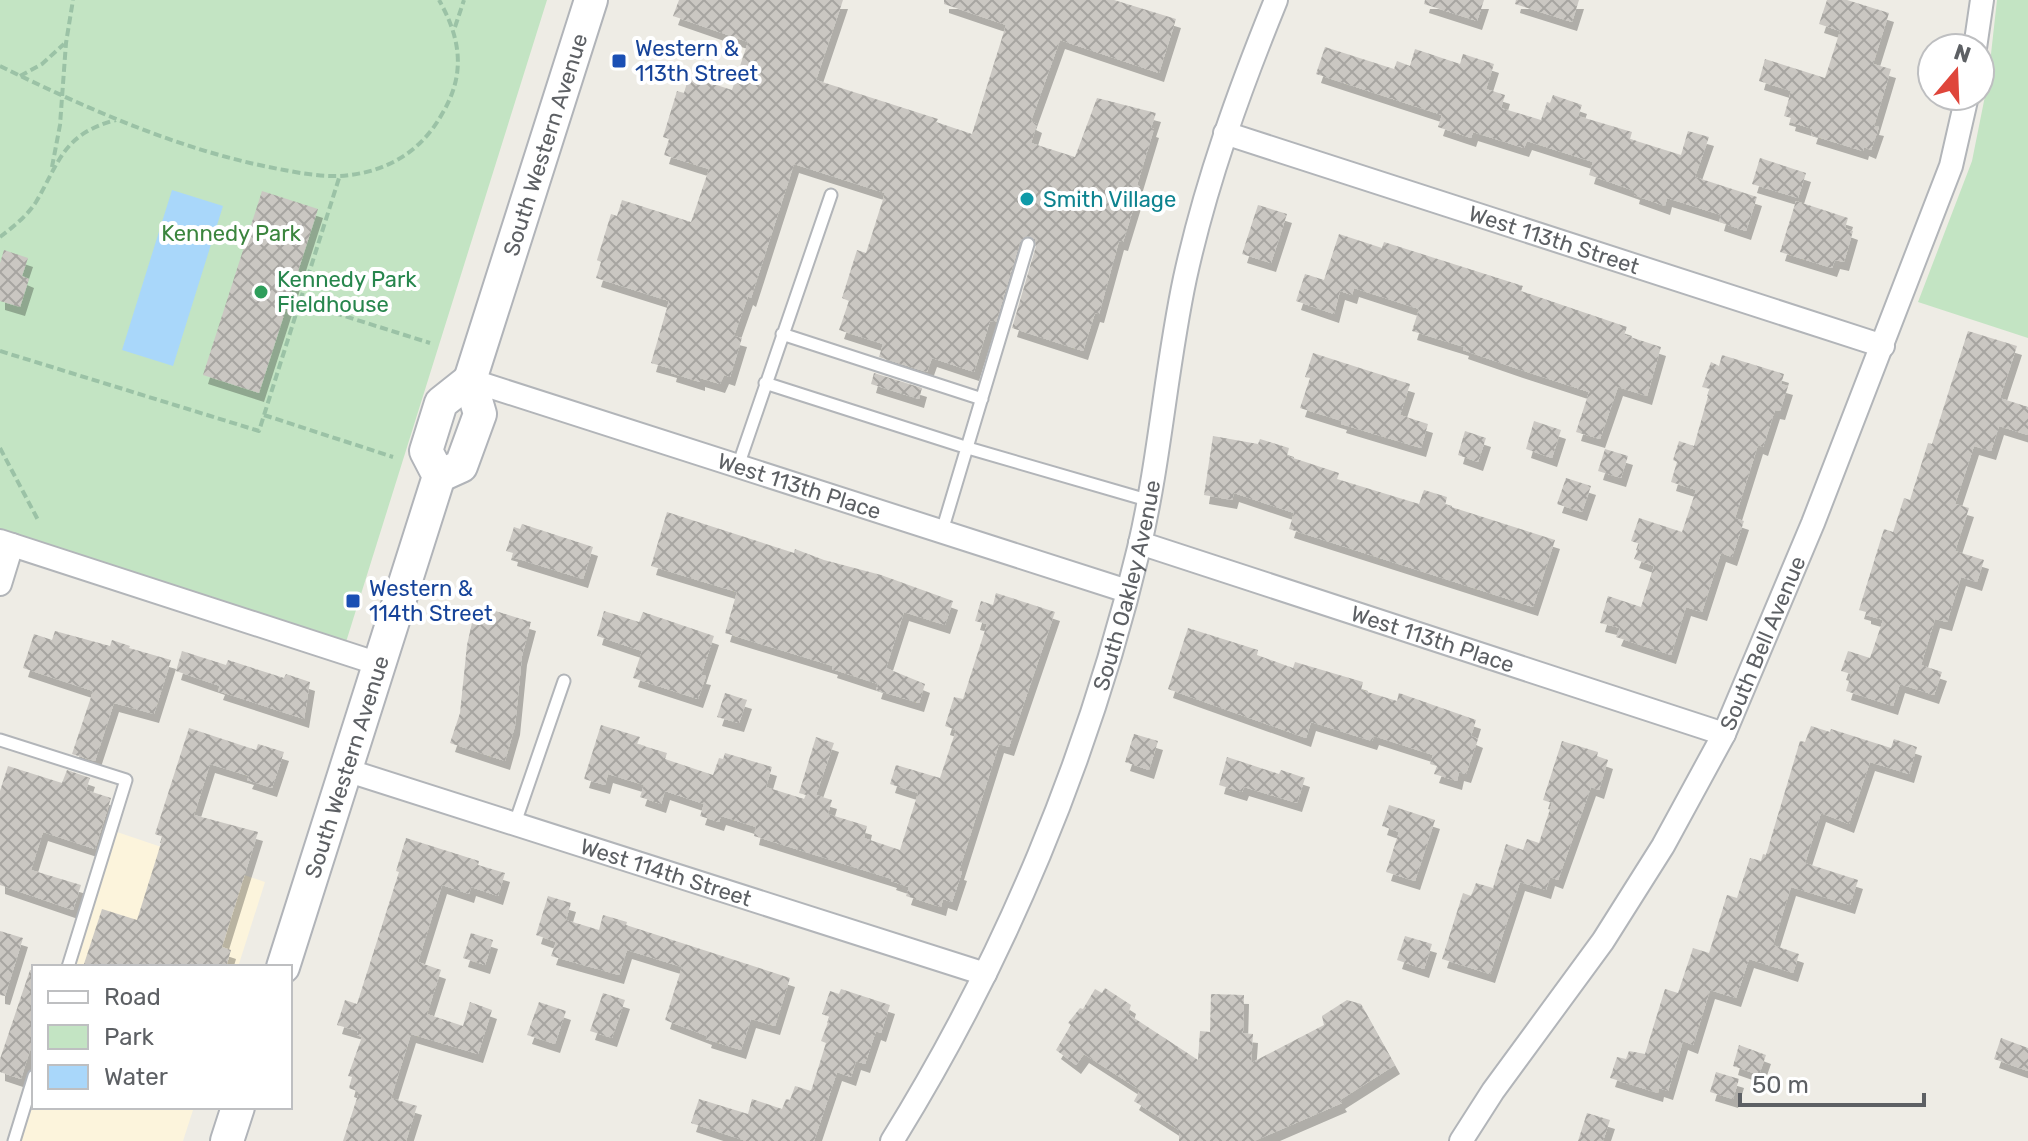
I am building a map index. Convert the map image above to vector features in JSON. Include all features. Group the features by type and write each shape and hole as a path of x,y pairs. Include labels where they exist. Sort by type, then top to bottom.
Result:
{"main road":[{"name":"South Western Avenue","path":"284,965 439,476 461,466 480,414 470,380 591,0"},
{"path":"227,1141 237,1109"}],"street":[{"name":"South Oakley Avenue","path":"892,1141 930,1079 985,974 1044,843 1083,741 1140,543 1185,278 1225,133 1276,0"},
{"path":"1977,32 1982,0"},
{"name":"South Bell Avenue","path":"1461,1141 1493,1091 1603,941 1663,846 1724,734 1883,346 1951,166 1963,112"},
{"name":"West 113th Street","path":"1225,133 1883,346"},
{"name":"West 113th Place","path":"470,380 1127,591"},
{"path":"0,584 6,543 379,664"},
{"name":"West 113th Place","path":"1140,543 1724,734"},
{"name":"West 114th Street","path":"346,770 985,974"}],"lane":[{"path":"738,466 831,195"},
{"path":"942,531 1028,244"},
{"path":"782,334 982,399"},
{"path":"765,383 968,448 1147,500"},
{"path":"515,823 564,681"},
{"path":"0,740 126,780 69,965"},
{"path":"14,1141 32,1082"}],"path":[{"path":"51,169 63,97 66,43 73,0"},
{"path":"439,0 455,29"},
{"path":"0,66 118,120 235,159 294,172 340,175 387,166 408,155 436,126 446,107 458,69 455,29 464,0"},
{"path":"20,76 42,64 66,43"},
{"path":"0,237 26,214 51,169 67,148 95,126 118,120"},
{"path":"0,351 259,431 340,175"},
{"path":"300,302 430,343"},
{"path":"264,415 393,457"},
{"path":"1,452 38,520"}],"shaded area":[{"path":"117,832 265,882 239,965 76,965"},
{"path":"32,1103 32,1109 193,1109 183,1141 20,1141"}],"green space":[{"name":"Kennedy Park","path":"0,0 547,0 346,642 0,530"},
{"path":"1997,0 2028,0 2028,338 1918,302 1972,161 1982,112 1996,112 1996,32 1993,32"}],"water":[{"path":"172,190 223,206 173,366 122,350"}],"building":[{"name":"Smith Village","path":"679,0 843,0 816,80 938,119 936,122 972,134 1006,25 944,4 944,0 1114,0 1176,19 1159,73 1060,40 1031,121 1037,124 1031,143 1075,157 1097,98 1156,113 1137,185 1140,187 1123,242 1119,241 1099,314 1095,313 1083,351 1012,328 1036,246 1035,239 1027,236 1020,242 996,322 990,321 974,372 932,358 927,372 879,357 883,344 839,330 849,301 842,298 857,250 866,253 885,193 794,164 751,298 748,296 734,336 742,338 730,377 724,375 720,384 700,378 700,382 651,363 669,301 596,278 601,262 597,260 611,214 617,216 622,200 691,222 709,169 664,155 669,139 663,137 677,91 684,93 689,76 732,90 748,42 673,16"},
{"path":"1425,0 1484,0 1477,21 1424,4"},
{"path":"1516,0 1579,0 1572,22 1515,4"},
{"path":"1827,0 1847,0 1889,13 1873,64 1891,69 1874,126 1879,127 1871,150 1864,147 1863,151 1811,135 1813,129 1790,122 1791,118 1784,116 1791,91 1759,81 1765,59 1825,78 1840,31 1819,24"},
{"path":"1325,47 1394,69 1397,61 1410,66 1415,49 1460,64 1463,54 1494,64 1486,89 1505,95 1501,108 1541,120 1553,95 1582,105 1578,116 1632,132 1630,139 1681,155 1688,131 1709,137 1695,177 1757,197 1746,231 1719,222 1721,215 1667,198 1665,206 1634,195 1635,191 1589,175 1593,162 1527,141 1524,148 1473,132 1471,138 1438,127 1442,115 1316,74"},
{"path":"1760,158 1806,173 1798,198 1752,184"},
{"name":"Kennedy Park Fieldhouse","path":"262,191 318,209 259,393 203,375"},
{"path":"1796,201 1848,218 1845,228 1853,231 1844,262 1835,260 1832,268 1780,252"},
{"path":"1258,205 1287,214 1271,263 1242,254"},
{"path":"1339,234 1382,248 1384,242 1523,286 1521,291 1627,327 1624,335 1661,347 1647,396 1618,387 1600,439 1576,432 1589,392 1412,331 1419,309 1354,288 1352,295 1340,291 1334,314 1296,301 1305,274 1324,280"},
{"path":"4,250 28,258 22,276 29,279 20,307 0,301 0,263"},
{"path":"1968,331 2017,346 2000,398 2028,407 2028,435 1999,426 1991,451 1974,446 1955,504 1969,508 1955,551 1984,560 1977,582 1961,577 1947,622 1935,619 1921,665 1942,672 1934,695 1900,684 1893,706 1846,691 1851,674 1841,671 1848,651 1870,658 1883,620 1859,610 1884,529 1893,532 1904,498 1910,500 1928,443 1932,444"},
{"path":"1313,353 1410,384 1400,415 1428,424 1421,448 1300,408 1310,378 1305,377"},
{"path":"1722,355 1784,374 1781,384 1788,386 1780,411 1775,410 1763,447 1758,445 1735,518 1744,521 1732,557 1721,553 1702,612 1686,607 1671,655 1616,637 1620,628 1600,623 1608,596 1641,607 1654,566 1634,559 1640,544 1631,541 1639,518 1682,532 1696,490 1671,482 1677,462 1673,460 1679,441 1694,446 1710,389 1702,387 1711,362 1719,366"},
{"path":"874,373 922,388 919,399 871,384"},
{"path":"1534,421 1561,430 1552,458 1526,449"},
{"path":"1465,431 1486,438 1478,462 1458,455"},
{"path":"1213,436 1258,444 1260,439 1289,448 1287,456 1339,473 1337,479 1419,504 1424,490 1447,497 1445,505 1555,540 1533,607 1289,529 1294,513 1234,493 1232,500 1204,495"},
{"path":"1605,449 1628,456 1621,478 1598,471"},
{"path":"1566,478 1591,486 1582,512 1557,504"},
{"path":"667,512 794,553 795,549 881,575 953,601 945,625 904,612 886,668 925,684 919,703 876,690 878,684 832,669 833,666 725,633 737,592 651,566"},
{"path":"522,524 593,547 583,579 512,557 513,553 506,551 514,527 520,529"},
{"path":"996,593 1055,612 1009,747 999,744 952,902 943,899 941,907 906,896 909,887 892,879 754,836 756,827 721,816 719,822 700,816 704,804 665,791 661,804 640,797 644,785 608,774 605,785 584,779 601,725 640,737 637,744 667,753 665,759 713,775 719,758 723,759 725,753 772,767 766,787 804,799 806,795 799,793 816,737 834,743 816,795 832,800 828,814 867,826 864,838 900,850 918,793 890,784 896,765 940,778 956,730 945,726 954,697 963,699 987,624 975,621 981,601 993,605"},
{"path":"476,605 531,622 522,656 515,726 505,761 450,743 460,713 467,645"},
{"path":"604,611 639,622 643,612 714,636 701,675 706,676 698,699 633,678 642,651 597,636"},
{"path":"1188,628 1258,650 1257,655 1293,668 1295,662 1363,682 1361,690 1397,701 1399,693 1476,720 1471,736 1478,739 1466,774 1459,772 1457,781 1434,774 1437,766 1430,764 1433,755 1374,736 1372,741 1311,722 1306,738 1168,689"},
{"path":"55,631 110,646 112,640 171,660 154,714 114,703 95,761 72,754 93,691 23,668 34,634 52,640"},
{"path":"182,651 226,665 228,660 284,678 286,674 310,682 304,719 218,691 220,686 176,671"},
{"path":"725,693 747,700 739,723 717,717"},
{"path":"1811,726 1830,732 1831,729 1891,748 1894,739 1917,747 1909,774 1870,762 1849,824 1821,813 1805,863 1858,880 1850,905 1791,887 1773,945 1799,954 1793,973 1749,959 1736,998 1710,990 1693,1045 1683,1041 1668,1091 1659,1088 1658,1093 1610,1078 1617,1057 1626,1059 1629,1051 1645,1054 1665,989 1678,993 1693,948 1709,953 1727,895 1737,898 1750,858 1761,861 1763,854 1766,855 1800,741 1805,742"},
{"path":"189,728 256,750 258,744 284,752 272,788 247,780 249,776 210,764 194,815 258,832 222,947 231,950 227,965 84,965 102,909 137,920 163,837 155,834"},
{"path":"1134,734 1158,741 1149,770 1125,762"},
{"path":"1562,741 1598,752 1597,756 1608,760 1599,790 1591,787 1558,880 1550,877 1546,890 1520,882 1490,974 1442,959 1463,893 1471,896 1476,883 1493,888 1506,844 1523,850 1527,839 1539,843 1552,803 1543,800"},
{"path":"1227,757 1279,774 1281,770 1305,778 1297,803 1244,787 1242,792 1219,785"},
{"path":"8,766 62,783 67,770 90,778 86,790 111,798 95,849 43,832 31,870 81,885 73,910 0,885 0,791"},
{"path":"1389,805 1435,820 1415,881 1386,872 1399,832 1382,826"},
{"path":"406,838 479,861 478,865 505,873 498,896 471,887 469,894 442,885 418,962 441,970 427,1014 463,1026 470,1002 492,1010 478,1054 411,1034 391,1098 417,1106 406,1141 343,1141 359,1092 349,1088 352,1077 348,1076 362,1037 357,1035 358,1031 337,1025 345,1000 357,1004 399,872 396,871"},
{"path":"548,896 571,903 566,920 599,930 603,915 790,978 775,1026 751,1019 741,1050 706,1039 707,1036 665,1020 682,967 627,950 619,975 551,956 556,942 536,935"},
{"path":"0,931 23,938 5,996 0,995"},
{"path":"471,933 493,940 485,965 463,958"},
{"path":"1405,936 1432,944 1424,969 1397,960"},
{"path":"32,970 32,1050 21,1079 0,1072 0,1059"},
{"path":"1105,988 1131,1005 1128,1014 1198,1060 1200,1031 1210,1032 1211,994 1244,995 1243,1033 1253,1034 1251,1063 1324,1025 1322,1016 1347,1000 1361,1004 1395,1065 1340,1100 1342,1103 1254,1141 1179,1141 1179,1130 1134,1101 1140,1090 1084,1054 1076,1065 1056,1050 1071,1025 1068,1023 1080,1008 1083,1009 1095,989 1102,993"},
{"path":"841,989 890,1005 881,1033 876,1031 865,1064 856,1061 851,1077 837,1072 814,1141 746,1141 691,1123 699,1099 748,1114 752,1099 782,1109 786,1099 790,1100 795,1086 811,1091 826,1043 821,1041 830,1017 822,1014 830,991 839,994"},
{"path":"603,993 625,1000 612,1038 590,1031"},
{"path":"539,1002 566,1011 555,1044 527,1035"},
{"path":"2001,1038 2028,1048 2028,1071 1994,1059"},
{"path":"1739,1045 1766,1055 1759,1075 1733,1066"},
{"path":"1716,1072 1739,1079 1733,1099 1710,1092"},
{"path":"1587,1113 1610,1120 1603,1141 1578,1141"}],"place":[{"name":"Western & 113th Street","path":"619,61"},
{"name":"Smith Village","path":"1027,199"},
{"name":"Kennedy Park Fieldhouse","path":"261,292"},
{"name":"Western & 114th Street","path":"353,601"}]}
